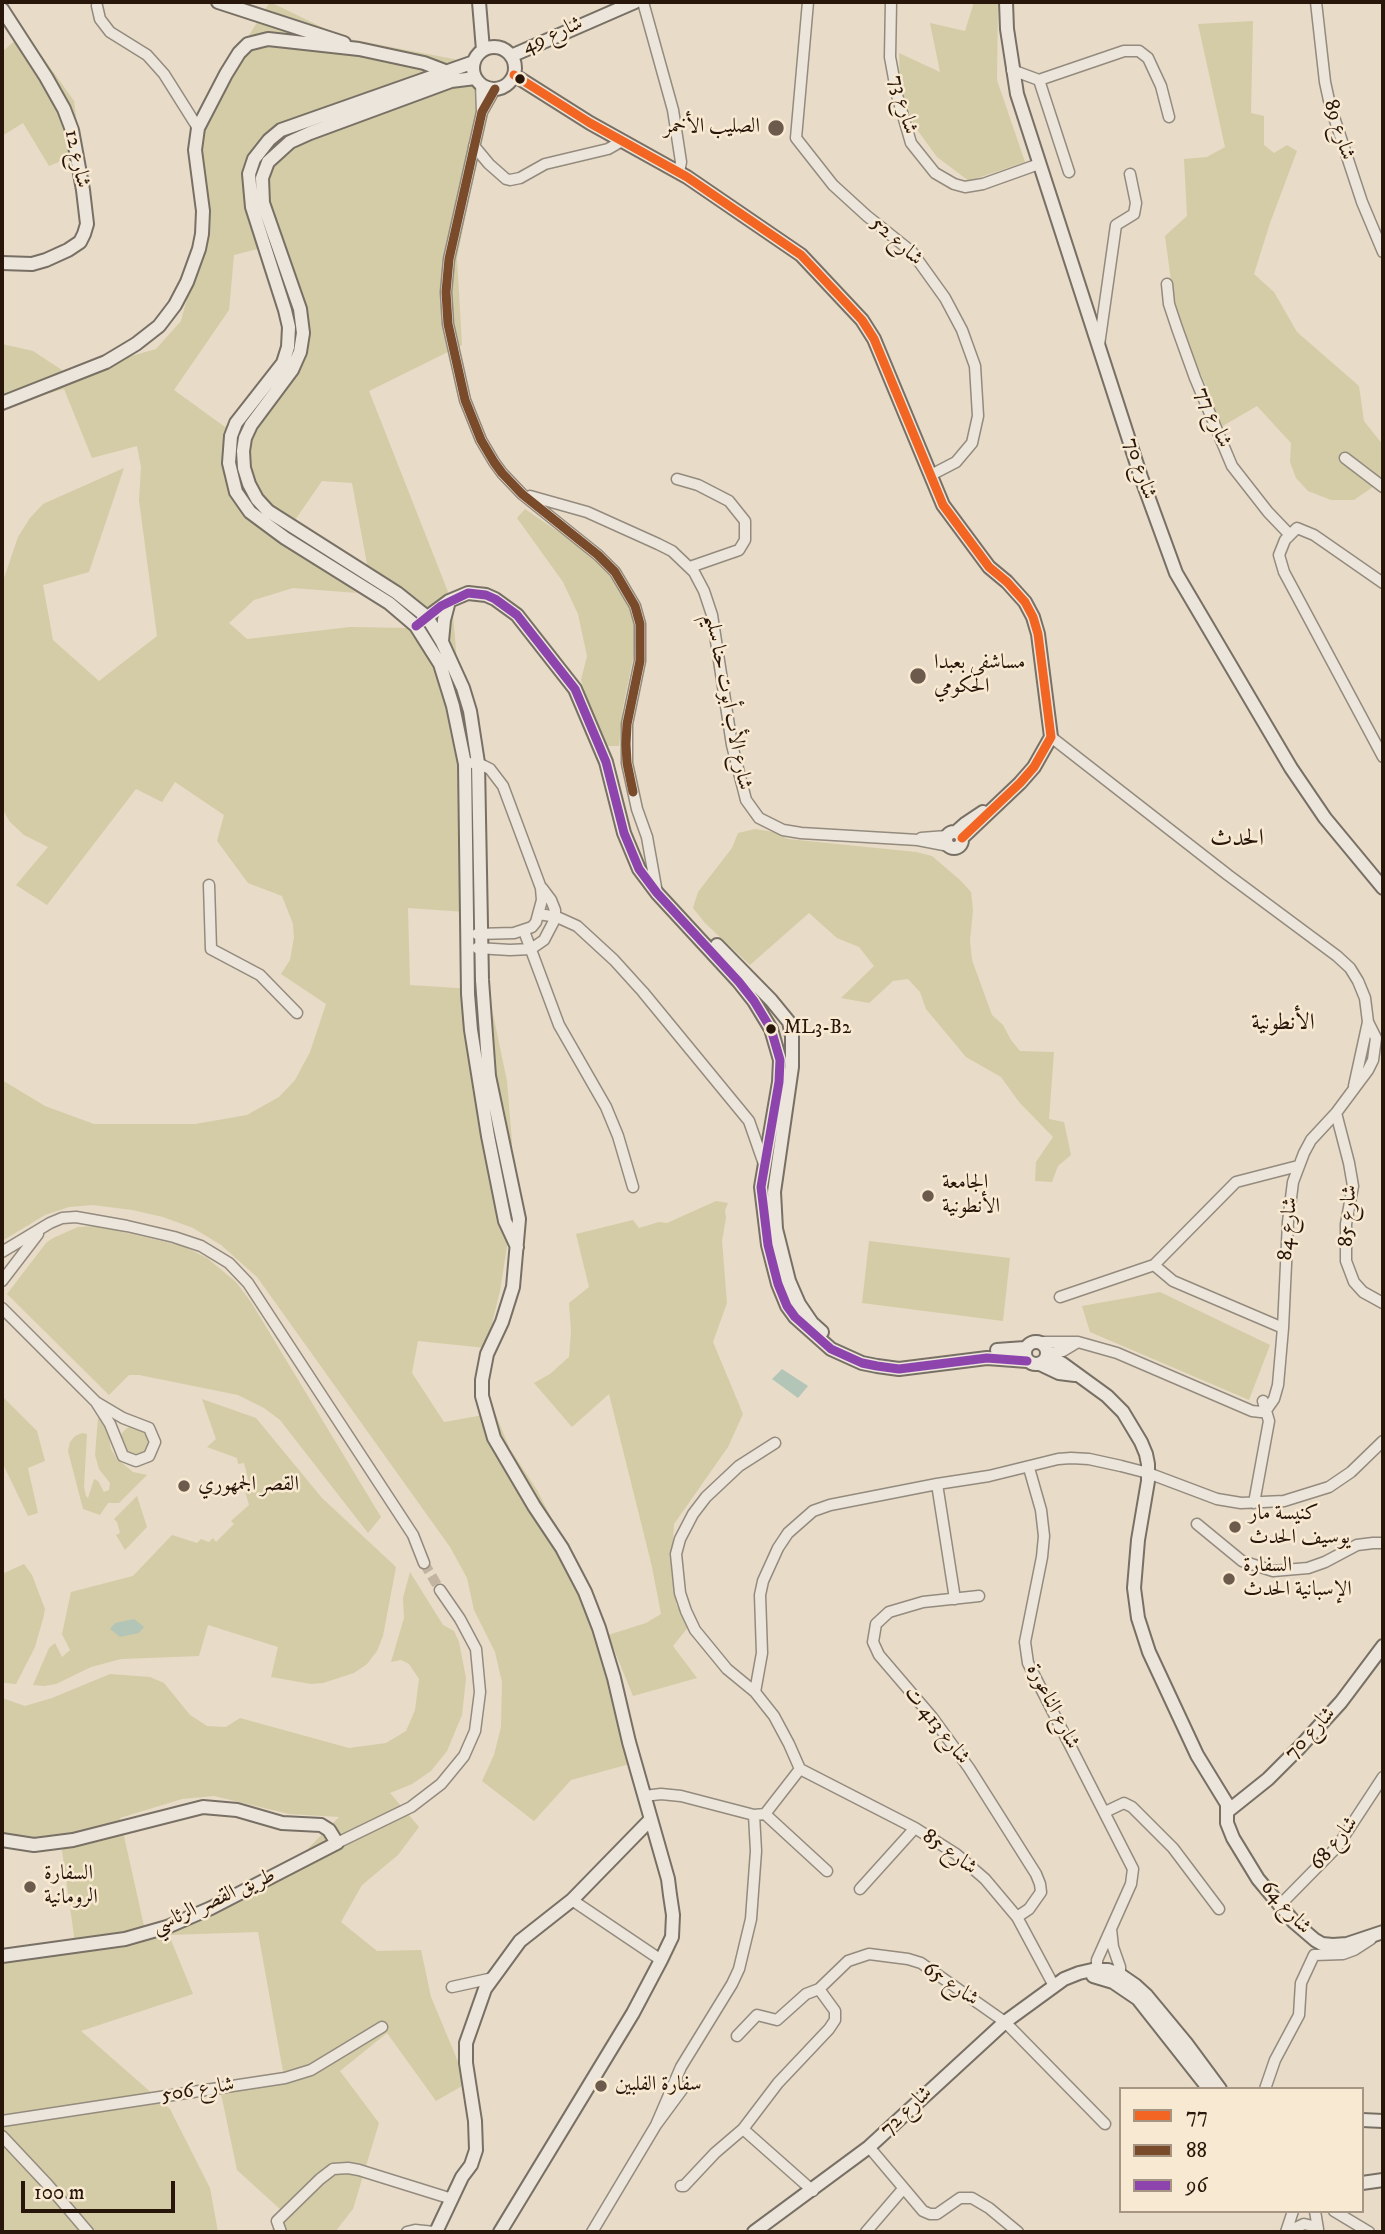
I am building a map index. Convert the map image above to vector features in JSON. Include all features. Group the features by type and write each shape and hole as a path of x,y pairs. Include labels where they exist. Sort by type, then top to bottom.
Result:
{"street":[{"path":"218,2 359,49"},
{"path":"479,2 483,50"},
{"name":"شارع 49","path":"511,56 635,2"},
{"path":"643,2 669,90 681,162 679,173"},
{"name":"شارع 52","path":"808,2 796,138 833,185 912,251 945,298 962,330 975,366 978,416 972,443 956,462 931,475"},
{"name":"شارع 73","path":"891,2 890,57 906,131 935,173 965,187 982,184 1039,164"},
{"name":"شارع 70","path":"1006,2 1006,29 1017,94 1141,477 1182,586 1291,768 1325,818 1383,888"},
{"name":"شارع 89","path":"1316,2 1330,105 1362,202 1383,252"},
{"path":"97,6 100,19 110,32 147,55 164,74 198,128"},
{"name":"شارع 12","path":"2,9 64,109 72,130 87,224 79,242 68,250 32,264 2,263"},
{"path":"2,403 106,362 159,326 175,305 199,249 203,224 195,150 198,128 226,74 248,44 268,39 359,49 424,63 448,76 478,81 495,89"},
{"path":"500,2232 626,2024 672,1937 673,1915 668,1879 614,1678 585,1592 562,1548 494,1438 482,1396 484,1367 513,1287 519,1219 489,1076 470,711 463,688 442,642 427,617 397,593 268,511 257,499 244,468 243,451 251,425 292,370 303,333 300,309 263,203 262,178 268,162 290,142 448,76 474,62 483,50 495,47 511,56 514,75 507,84 495,89 482,112 449,258 446,292 448,324 465,400 481,440 502,473 615,572 635,606 640,624 640,661 627,724 627,764 637,809 647,836 657,889 771,1000 789,1021 792,1066 774,1192 783,1283"},
{"path":"1012,70 1039,80 1124,51 1139,51 1148,58 1161,86 1169,117"},
{"path":"474,62 482,112"},
{"path":"514,75 590,123 665,164 801,255 862,320 874,339 943,505 972,547 989,567 1016,591 1033,617 1041,652 1051,737 1034,766 1020,783 1001,800 968,821 954,838"},
{"path":"448,76 281,130 254,159 249,174 252,207 285,310 289,327 288,346 283,363 241,416 231,436 229,463 236,492 250,512 285,538 389,603 416,626 440,664 472,764 468,934 471,1030 505,1221 518,1251"},
{"path":"1039,80 1069,172"},
{"path":"474,146 506,179 517,180 545,164 608,149 622,141"},
{"path":"665,164 678,151"},
{"path":"1099,345 1116,225 1134,214 1136,203 1130,174"},
{"name":"شارع 77","path":"1167,284 1169,304 1177,328 1232,466 1290,535"},
{"path":"231,436 245,438"},
{"path":"1345,458 1383,487"},
{"path":"677,479 698,485 729,501 745,521 745,540 739,550 690,567"},
{"name":"شارع الأب أبوت حنا سليم","path":"523,494 587,512 672,551 690,567 704,591 712,615 732,745 746,800 752,811 768,824 801,833 918,840 925,837 954,838"},
{"path":"1383,583 1314,535 1297,528 1285,540 1279,555 1284,572 1383,757"},
{"path":"416,626 449,601 468,593 486,595 517,615 575,689 606,762 624,833 639,869 739,982 771,1029 780,1060 779,1082 761,1187 764,1215 783,1283 812,1322 828,1337 848,1349 890,1360 1038,1354"},
{"path":"442,642 443,620 449,601"},
{"name":"شارع 84","path":"1038,1354 1078,1342 1117,1353 1245,1408 1265,1405 1278,1385 1293,1182 1311,1140 1353,1091 1368,1022 1365,998 1358,981 1350,968 1337,956 1051,737"},
{"path":"468,947 502,935 524,931 537,918 542,900 541,888 503,786 490,769 472,764"},
{"path":"209,885 211,949 260,975 297,1013"},
{"path":"468,934 503,950 531,949 539,945 550,933 555,917 551,900 541,888"},
{"path":"537,918 555,917 577,926 614,960 683,1039 749,1121 764,1164"},
{"path":"537,918 550,933"},
{"path":"524,931 552,1010 606,1107 633,1187"},
{"path":"502,935 503,950"},
{"name":"شارع 85","path":"1336,1114 1353,1186 1346,1224 1346,1261 1354,1282 1363,1292 1383,1303"},
{"path":"749,1121 771,1125"},
{"path":"1060,1297 1154,1265 1236,1182 1298,1166"},
{"path":"2,1252 56,1220 72,1217 113,1223 189,1241 229,1263 248,1283 413,1535 424,1563"},
{"path":"2,1281 43,1227"},
{"path":"1154,1265 1173,1281 1283,1328"},
{"path":"2,1308 96,1402 110,1424 122,1456 136,1461 149,1456 155,1442 149,1428 123,1418 96,1402"},
{"name":"شارع 64","path":"1038,1354 1059,1373 1079,1375 1107,1395 1123,1412 1142,1442 1149,1464 1134,1588 1138,1618 1149,1652 1197,1755 1227,1804 1230,1833 1258,1879 1304,1932 1322,1944 1333,1945 1347,1944 1380,1933"},
{"path":"1254,1503 1269,1421 1265,1405"},
{"path":"755,1692 762,1653 760,1602 763,1581 788,1533 813,1511 830,1505 1029,1468 1058,1460 1089,1459 1148,1474 1217,1499 1254,1503 1284,1502 1329,1487 1351,1472 1383,1441"},
{"path":"656,2125 681,2067 739,1969 751,1919 760,1814 800,1769 774,1716 755,1692 727,1669 695,1630 685,1611 680,1593 676,1554 689,1521 706,1497 738,1466 775,1443"},
{"name":"شارع الناعورة","path":"1029,1468 1041,1510 1044,1536 1027,1629 1026,1653 1036,1682 1133,1869 1131,1884 1111,1929 1100,1965"},
{"path":"937,1484 955,1599"},
{"path":"1197,1524 1242,1561 1273,1571 1308,1568 1357,1545 1383,1544"},
{"path":"2,1840 34,1845 73,1840 204,1807 237,1810 282,1823 321,1825 330,1830 337,1843 411,1807 441,1784 464,1756 475,1731 480,1692 476,1649 440,1590"},
{"name":"شارع 413 ت","path":"979,1596 923,1602 890,1612 876,1624 873,1642 879,1655 932,1717 969,1768 1036,1874 1041,1892 1030,1909 1017,1917"},
{"name":"شارع 70","path":"1228,1811 1268,1779 1299,1748 1341,1702 1383,1646"},
{"name":"شارع 85","path":"800,1769 915,1828 956,1854 985,1879 1017,1917 1056,1984"},
{"name":"شارع 68","path":"1279,1906 1337,1847 1383,1777"},
{"path":"644,1797 661,1794 681,1796 760,1814 827,1871"},
{"path":"1105,1812 1124,1803 1132,1807 1173,1848 1219,1909"},
{"path":"407,2232 435,2232 471,2165 476,2150 466,2043 485,1989 520,1941 572,1900 650,1820"},
{"path":"860,1889 915,1828"},
{"name":"طريق القصر الرئاسي","path":"2,1956 125,1939 167,1927 211,1908 337,1843"},
{"path":"572,1900 661,1960"},
{"path":"1111,1929 1117,1964"},
{"path":"1266,2087 1275,2060 1299,2015 1301,1983 1314,1955 1343,1954 1380,1933"},
{"path":"1056,1984 1097,1976 1108,1949 1117,1964 1159,2010 1218,2087"},
{"name":"شارع 65","path":"737,2036 757,2015 777,2020 806,1994 819,1989 848,1961 869,1954 908,1959 921,1963 1005,2022 1105,2124"},
{"path":"1100,1965 1117,1964"},
{"path":"1100,1965 1138,2000 1207,2087"},
{"name":"شارع 72","path":"754,2232 869,2147 1005,2022 1056,1984 1100,1965"},
{"path":"452,1987 493,1978"},
{"path":"681,2186 743,2129 778,2083 835,2020 835,2011 819,1989"},
{"name":"شارع 506","path":"2,2121 285,2078 311,2070 382,2026"},
{"path":"592,2232 656,2125 684,2087"},
{"path":"1364,2120 1383,2121"},
{"path":"743,2129 813,2191"},
{"path":"2,2137 88,2232"},
{"path":"869,2147 923,2211 930,2214 945,2210 960,2198 972,2198 989,2208 1013,2231"},
{"path":"281,2232 277,2221 333,2169 359,2170 452,2199"},
{"path":"1364,2183 1383,2180"},
{"path":"866,2232 903,2189"},
{"path":"1286,2232 1292,2213"},
{"path":"1337,2213 1369,2232"},
{"path":"1286,2232 1304,2224 1318,2229"}],"shaded area":[{"path":"270,2 344,38 469,62 490,94 457,258 462,345 369,391 452,602 457,662 480,718 480,913 408,908 410,985 488,990 507,1081 512,1142 509,1234 500,1291 486,1348 418,1341 412,1373 444,1422 495,1413 510,1449 537,1490 557,1529 637,1762 571,1780 534,1821 482,1781 494,1755 501,1727 502,1682 495,1652 474,1610 467,1578 450,1547 257,1277 221,1245 193,1228 132,1210 93,1205 69,1207 45,1215 2,1241 2,1080 45,1106 94,1124 195,1124 247,1115 279,1097 295,1080 310,1052 326,1004 281,974 290,960 294,938 293,924 282,896 248,883 217,841 224,815 175,782 162,802 136,789 47,905 16,885 48,847 24,835 10,822 2,808 2,584 18,537 43,504 124,468 89,572 43,585 53,640 99,681 157,636 139,500 141,467 137,446 92,458 64,389 2,406 2,344 33,351 68,374 156,349 181,321 195,268 201,111","holes":["273,245 288,314 281,360 225,427 174,390 229,310 234,255","322,481 352,483 372,591 410,628 350,627 247,639 229,623 254,600 293,588 357,593 284,536"]},
{"path":"974,2 998,2 997,80 1025,162 969,181 937,157 913,124 900,83 899,53 940,72 930,23 965,31"},
{"path":"1253,21 1251,113 1264,116 1264,145 1274,153 1287,145 1297,151 1254,274 1274,292 1297,332 1359,386 1364,421 1383,445 1383,480 1354,500 1331,500 1308,491 1296,478 1290,462 1291,443 1257,406 1221,427 1205,383 1185,342 1174,303 1165,236 1187,216 1184,159 1207,157 1225,147 1198,24"},
{"path":"25,32 74,101 81,153 49,166 23,123 2,136 2,52"},
{"path":"525,509 594,556 613,577 628,604 634,624 635,650 623,707 619,746 605,746 594,720 581,680 587,656 578,614 563,582 517,518"},
{"path":"755,829 774,832 788,839 932,856 971,892 972,960 992,1015 1003,1025 1020,1051 1054,1052 1049,1119 1064,1122 1071,1155 1058,1166 1052,1182 1035,1181 1036,1162 1053,1137 1019,1102 1001,1077 966,1057 926,1009 920,992 908,979 893,981 869,1003 841,998 874,966 859,947 837,938 809,913 750,965 705,923 693,908 698,892 732,848 738,833"},
{"path":"716,1201 728,1203 722,1241 727,1303 713,1342 743,1414 728,1447 674,1524 671,1570 676,1604 689,1626 673,1646 697,1678 633,1696 608,1635 646,1623 661,1614 609,1394 572,1427 534,1383 550,1374 569,1357 569,1303 589,1287 576,1234 633,1220 639,1228 659,1222 667,1223"},
{"path":"97,1226 183,1246 207,1258 236,1282 251,1302 381,1517 368,1533 280,1420 264,1408 238,1395 139,1375 129,1375 109,1395 7,1294 46,1243 78,1227"},
{"path":"869,1241 1010,1258 1003,1321 862,1303"},
{"path":"1160,1292 1270,1345 1249,1400 1090,1332 1082,1306"},
{"path":"782,1369 808,1386 798,1398 772,1379"},
{"path":"2,1396 37,1431 45,1461 28,1468 38,1513 28,1516 2,1462"},
{"path":"202,1399 256,1418 322,1498 396,1567 383,1636 377,1651 367,1664 354,1673 311,1684 271,1677 278,1647 208,1625 199,1656 121,1659 91,1667 56,1684 33,1685 49,1648 55,1643 62,1657 70,1650 62,1634 71,1592 133,1576 172,1535 197,1543 201,1539 209,1542 213,1538 216,1542 234,1524 231,1521 249,1505 245,1491 251,1490 244,1463 238,1464 237,1458 207,1447 216,1439"},
{"path":"98,1418 107,1426 111,1449 117,1459 133,1472 147,1475 119,1503 108,1503 100,1515 83,1509 68,1451 75,1436 87,1434 84,1487 86,1496 88,1498 94,1479 104,1492 109,1490 110,1483 99,1469 95,1455"},
{"path":"135,1426 141,1427 149,1435 149,1447 141,1455 135,1456 129,1455 121,1447 120,1441 121,1435 129,1427"},
{"path":"137,1496 147,1527 125,1550 116,1535 120,1533 114,1519"},
{"path":"24,1564 32,1575 45,1609 35,1647 16,1684 6,1683 2,1682 2,1574"},
{"path":"410,1572 443,1625 454,1631 459,1642 466,1678 462,1715 447,1751 431,1771 412,1784 390,1793 419,1827 398,1855 362,1885 341,1922 377,1951 421,1950 431,1997 467,2083 436,2101 387,2033 340,2071 379,2123 353,2209 335,2232 271,2232 281,2210 237,2170 219,2084 284,2077 258,1932 169,1935 193,1994 81,2031 170,2109 210,2188 218,2232 2,2232 2,1948 75,1943 60,1836 43,1839 2,1832 2,1698 25,1706 110,1674 150,1677 164,1683 190,1715 207,1726 226,1727 240,1718 349,1748 386,1743 406,1731 415,1710 419,1679 409,1664 401,1660 391,1662 404,1618 403,1598","holes":["214,1796 289,1814 339,1817 298,1859 146,1935 120,1818 182,1799"]},
{"path":"134,1619 144,1627 139,1633 120,1637 110,1629 115,1623"}],"tunnel":[{"path":"424,1563 440,1590"}],"transit line":[{"name":"77","path":"514,75 590,123 687,177 801,255 862,320 874,339 943,505 989,567 1025,602 1038,634 1051,737 1034,767 1020,783 962,838"},
{"name":"88","path":"495,89 482,112 449,259 446,292 448,324 465,400 481,440 494,462 522,494 598,555 615,572 635,606 640,624 640,661 627,724 626,744 633,792"},
{"name":"96","path":"416,626 441,606 468,593 495,599 517,615 575,689 606,762 624,833 639,869 657,893 739,982 771,1029 780,1060 779,1082 761,1187 768,1245 778,1284 795,1317 831,1349 862,1363 877,1366 899,1369 987,1358 1027,1361"}],"place":[{"name":"الصليب الأخمر","path":"776,128"},
{"name":"مساشفى بعبدا الحكومي","path":"918,676"},
{"name":"ML3-B2","path":"771,1029"},
{"name":"الجامعة الأنطونية","path":"928,1196"},
{"name":"القصر الجمهوري","path":"184,1486"},
{"name":"كنيسة مار يوسيف الحدث","path":"1235,1527"},
{"name":"السفارة الإسبانية الحدث","path":"1229,1579"},
{"name":"السفارة الرومانية","path":"30,1887"},
{"name":"سفارة الفلبين","path":"601,2086"}],"district":[{"name":"الحدث","path":"1237,840"},
{"name":"الأنطونية","path":"1283,1024"}]}
